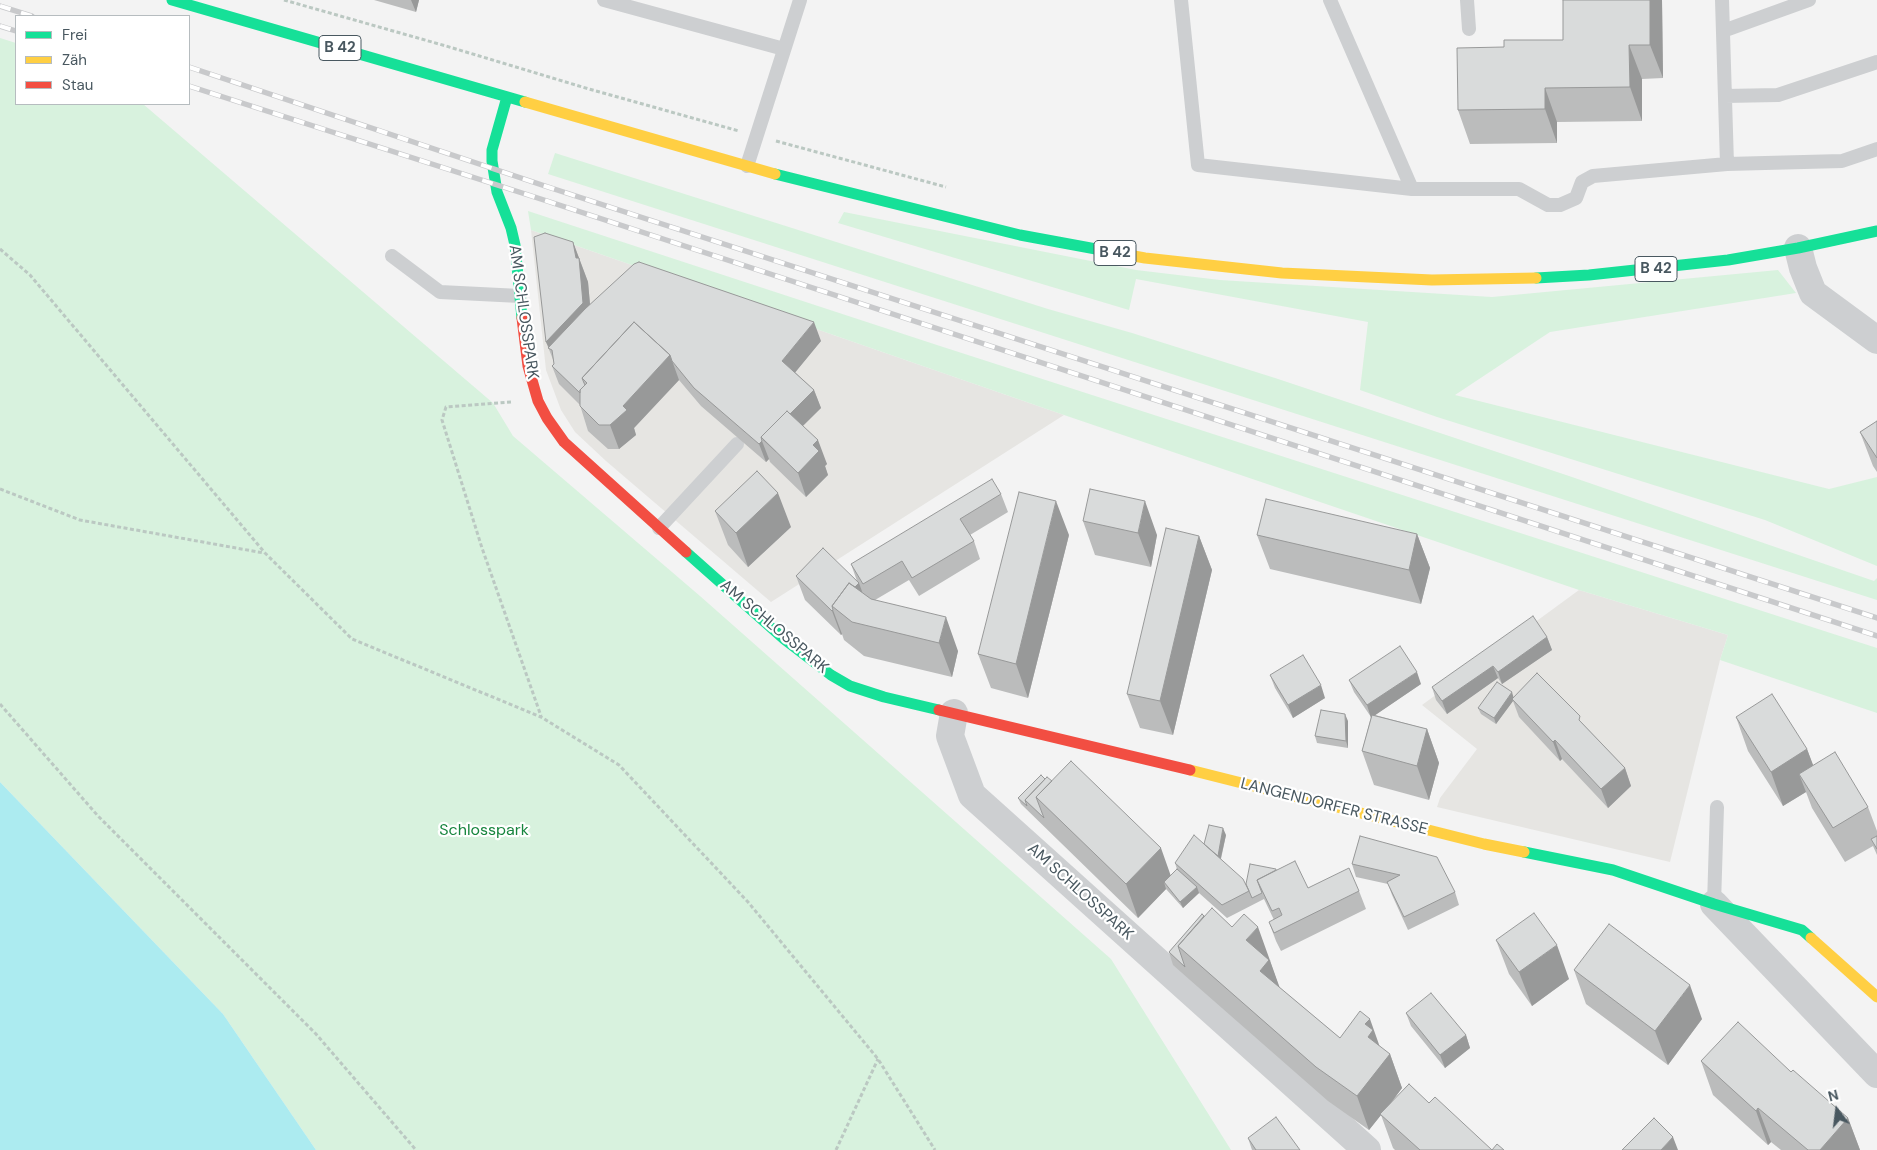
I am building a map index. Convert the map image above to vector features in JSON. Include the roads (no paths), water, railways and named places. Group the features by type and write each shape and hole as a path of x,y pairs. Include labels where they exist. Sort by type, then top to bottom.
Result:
{"street":[{"name":"B 42","path":"178,1 805,184 1020,235 1145,258 1282,273 1432,280 1510,279 1589,275 1728,260 1798,248 1877,231"},
{"name":"AM SCHLOSSPARK","path":"507,97 492,150 497,192 511,228 515,246 525,348 532,384 538,401 564,442 784,639 832,675 850,686 884,697 954,713 950,736 972,795 1367,1150"},
{"path":"1798,248 1803,268 1813,293 1877,340"},
{"name":"LANGENDORFER STRASSE","path":"954,713 1484,844 1613,870 1714,904 1802,930 1877,997"},
{"name":"LANGENDORFER STRASSE","path":"1714,904 1877,1074"}],"lane":[{"path":"604,0 784,49"},
{"path":"747,166 800,0"},
{"path":"1181,0 1198,165 1412,189 1519,189 1548,205 1560,206 1576,198 1582,182 1593,176 1727,164 1842,161 1877,149"},
{"path":"1330,0 1412,189"},
{"path":"1467,0 1469,30"},
{"path":"1722,0 1727,164"},
{"path":"1723,31 1809,0"},
{"path":"1725,96 1778,96 1877,62"},
{"path":"392,256 440,292 520,296"},
{"path":"659,528 737,444"},
{"path":"1714,904 1717,807"}],"water":[{"path":"0,782 223,1014 316,1150 0,1150"}],"railway":[{"path":"0,6 29,15"},
{"path":"0,26 15,31"},
{"path":"190,67 548,187 1877,618"},
{"path":"190,86 547,201 1877,636"}],"park label":[{"name":"Schlosspark","path":"484,831"}]}
